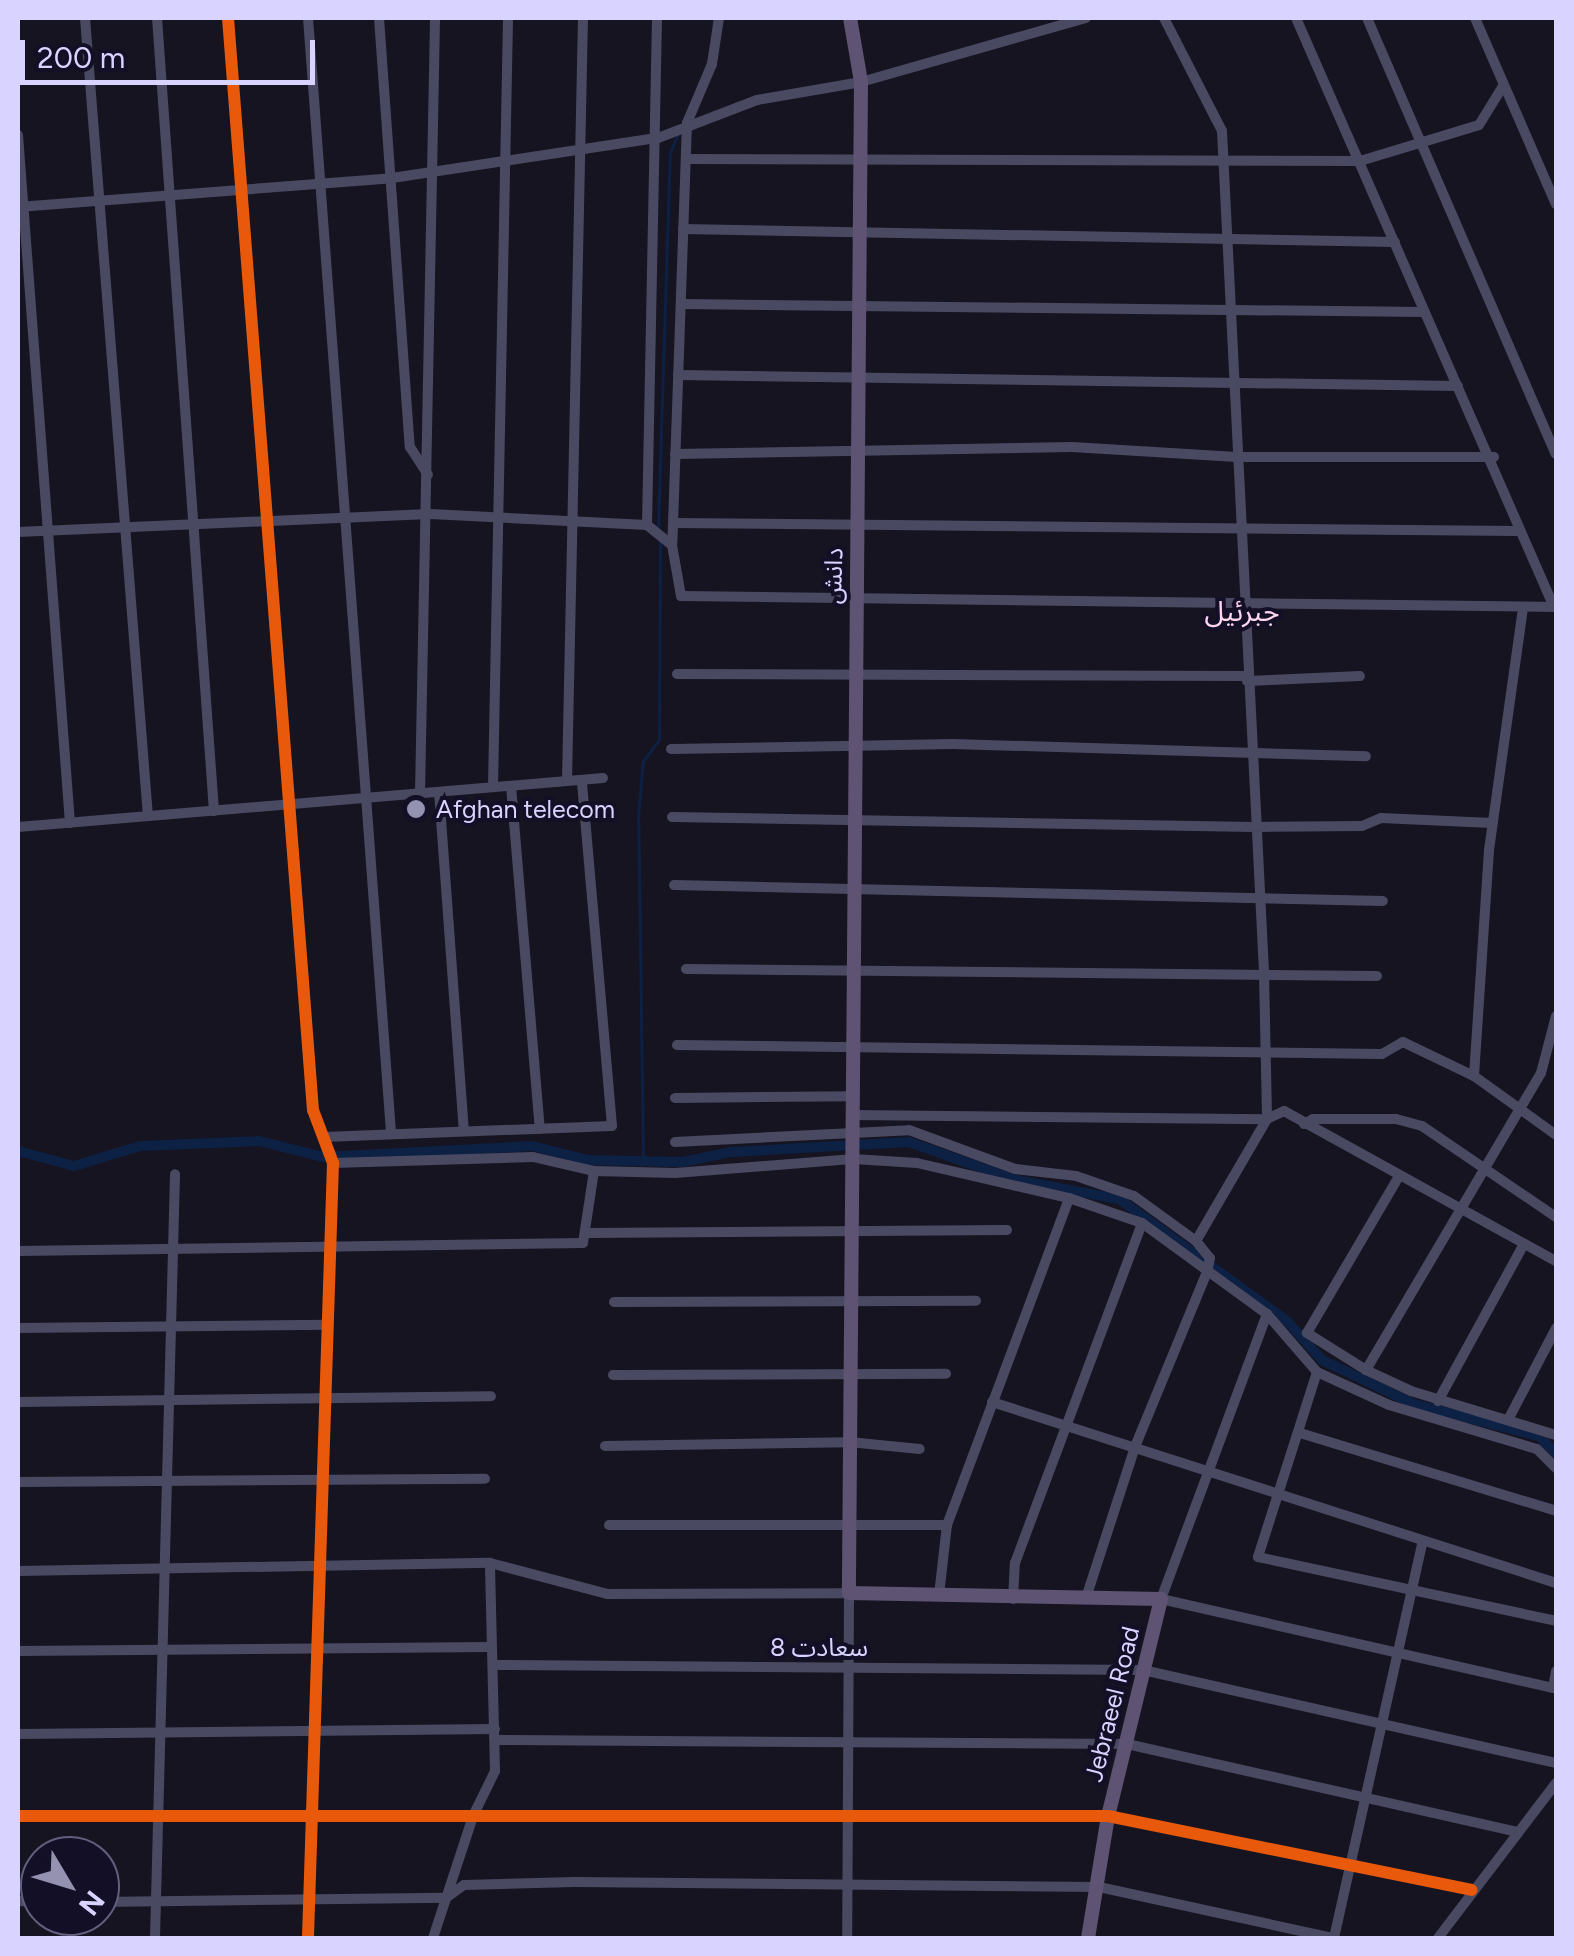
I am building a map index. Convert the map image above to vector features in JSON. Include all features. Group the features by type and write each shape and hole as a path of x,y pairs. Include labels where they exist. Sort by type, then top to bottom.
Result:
{"main road":[{"name":"دانش","path":"849,1593 852,1521 848,1370 854,1159 852,746 859,452 856,303 861,82 850,18"},
{"path":"849,1593 1013,1600 1161,1599"},
{"name":"Jebraeel Road","path":"1088,1938 1108,1816 1161,1599"}],"street":[{"path":"85,18 96,198 148,816"},
{"path":"157,18 214,811"},
{"path":"228,18 270,520 312,1110 333,1163 319,1650 308,1812 308,1938"},
{"path":"308,18 390,1132"},
{"path":"379,18 410,447 429,476"},
{"path":"420,794 430,514 435,18"},
{"path":"493,788 502,517 508,18"},
{"path":"566,781 575,521 583,18"},
{"path":"646,526 663,137 658,18"},
{"path":"720,18 712,64 687,123 672,544 681,596 1244,608 1556,607 1518,531 1494,458 1424,312 1296,18"},
{"path":"20,207 169,190 392,178 582,152 663,137 687,123 757,100 861,82 1086,18"},
{"path":"1164,18 1222,131 1264,972 1266,1118 1196,1241"},
{"path":"1367,18 1556,454"},
{"path":"1475,18 1556,204"},
{"path":"686,159 1360,161 1478,125 1503,86"},
{"path":"18,135 20,207 70,823"},
{"path":"684,229 1396,242"},
{"path":"681,304 1424,312"},
{"path":"678,375 1458,386"},
{"path":"675,454 1072,448 1237,457 1494,458"},
{"path":"18,532 196,521 430,514 646,526 672,544"},
{"path":"673,523 1518,531"},
{"path":"1474,1076 1492,823 1523,608"},
{"path":"677,674 856,671 1247,678 1360,676"},
{"path":"671,749 852,746 1251,750 1366,756"},
{"path":"18,827 603,778"},
{"path":"324,1137 390,1132 608,1129 614,1123 582,780"},
{"path":"511,786 540,1130"},
{"path":"438,792 464,1131"},
{"path":"672,817 1255,828 1362,826 1381,818 1492,823"},
{"path":"674,885 854,893 1383,901"},
{"path":"686,969 1377,976"},
{"path":"1366,1370 1541,1073 1556,1016"},
{"path":"676,1045 853,1044 1382,1054 1403,1042 1474,1076 1556,1136"},
{"path":"675,1098 852,1096"},
{"path":"852,1115 1266,1118 1284,1111 1398,1178 1556,1260"},
{"path":"1304,1124 1313,1118 1396,1118 1422,1126 1556,1217"},
{"path":"675,1142 852,1137 910,1130 1016,1168 1076,1176 1134,1196 1196,1241 1210,1258 1207,1272 1135,1448 1086,1598"},
{"path":"333,1163 533,1157 594,1171 675,1173 854,1159 917,1162 1069,1198 1142,1223 1266,1314 1317,1372 1389,1405 1536,1449 1556,1468"},
{"path":"18,1251 583,1243 588,1233 594,1171"},
{"path":"154,1938 169,1249 175,1174"},
{"path":"1398,1178 1306,1333 1366,1370 1439,1400 1556,1435"},
{"path":"939,1596 946,1524 1069,1198"},
{"path":"1013,1600 1014,1564 1142,1223"},
{"path":"588,1233 1007,1230"},
{"path":"1439,1400 1524,1244"},
{"path":"614,1302 850,1298 976,1301"},
{"path":"1266,1314 1161,1599 1555,1689 1556,1671"},
{"path":"18,1328 328,1325"},
{"path":"1508,1420 1556,1328"},
{"path":"613,1375 848,1370 946,1374"},
{"path":"1317,1372 1258,1557 1556,1621"},
{"path":"18,1402 324,1403 491,1396"},
{"path":"992,1402 1276,1498 1556,1584"},
{"path":"1300,1433 1556,1511"},
{"path":"604,1446 848,1442 920,1449"},
{"path":"18,1482 485,1478"},
{"path":"608,1526 852,1521 946,1524"},
{"path":"120,1902 446,1898 464,1885 1099,1887 1334,1938 1346,1863 1422,1544"},
{"path":"18,1571 320,1562 490,1563 607,1594 849,1593 848,1938"},
{"path":"433,1938 473,1816 495,1771 490,1563"},
{"path":"18,1651 490,1647"},
{"name":"سعادت 8","path":"495,1666 1143,1670 1556,1762"},
{"path":"18,1734 160,1728 315,1728 850,1742 1127,1744 1518,1832"},
{"path":"1438,1938 1556,1783"},
{"path":"18,1816 308,1812 473,1816 1108,1816 1472,1890"}],"waterway":[{"path":"713,27 714,18"},
{"path":"658,528 670,153 678,133"},
{"path":"643,1158 638,815 643,761 659,740 660,541"},
{"path":"18,1151 74,1166 140,1146 259,1141 323,1157 532,1146 588,1160 683,1162 731,1152 909,1142 1016,1180 1119,1199 1288,1322 1322,1360 1414,1404 1539,1436 1556,1453"}],"cycle path":[{"path":"228,18 313,1110 333,1163 308,1938"},
{"path":"18,1816 1108,1816 1472,1890"}],"place":[{"name":"Afghan telecom","path":"416,809"}],"district":[{"name":"جبرئیل","path":"1242,611"}]}
